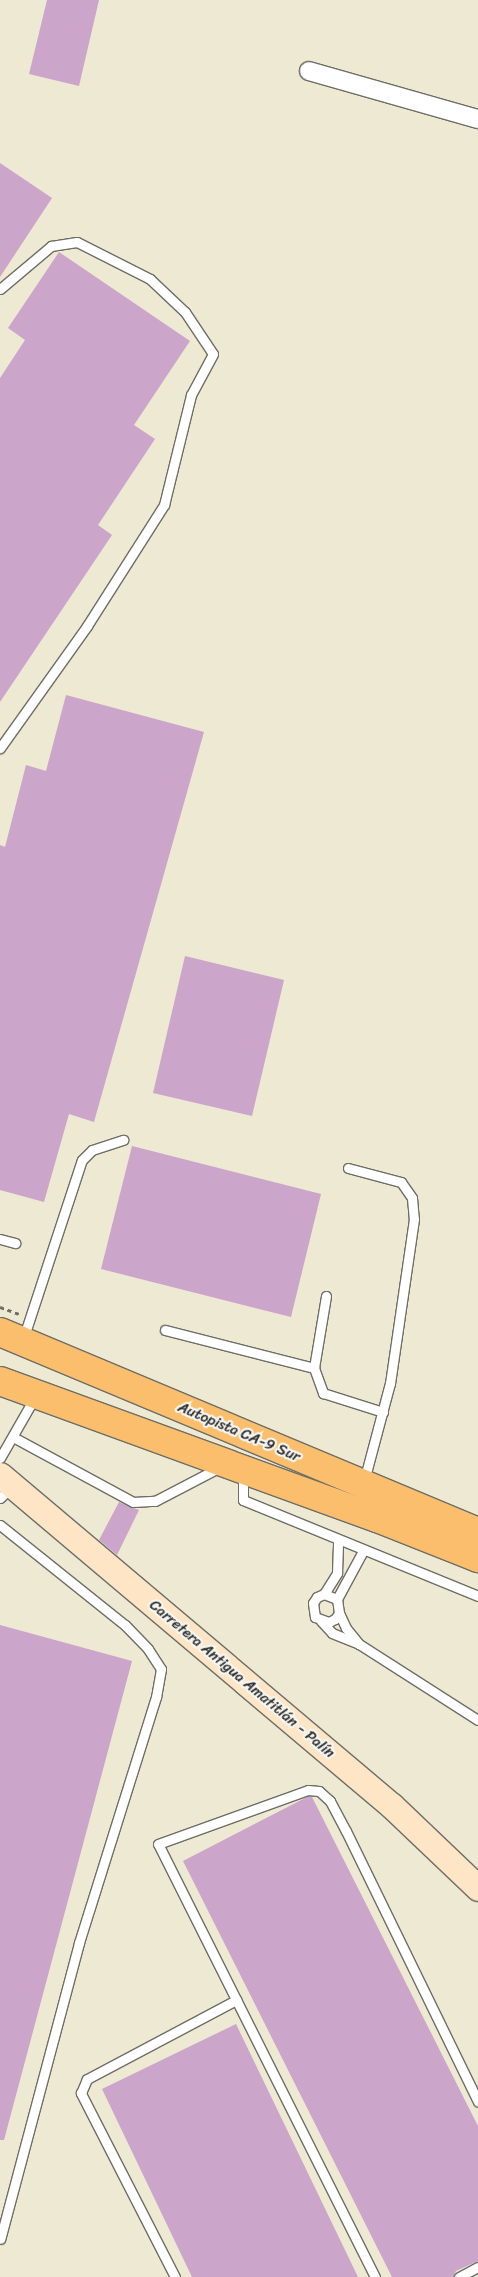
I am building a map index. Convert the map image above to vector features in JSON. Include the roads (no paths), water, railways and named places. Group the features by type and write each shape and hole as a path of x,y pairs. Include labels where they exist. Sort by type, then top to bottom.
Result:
{"highway":[{"name":"Autopista CA-9 Sur","path":"15,1329 364,1484 478,1532"},
{"name":"Autopista CA-9 Sur","path":"0,1381 478,1558"}],"main road":[{"name":"Carretera Antigua Amatitlán - Palín","path":"4,1486 392,1806 478,1888"}],"street":[{"path":"309,71 478,119"}],"lane":[{"path":"0,289 51,246 77,242 150,279 185,312 213,354 191,396 164,505 87,626 0,748"},
{"path":"15,1329 82,1160 92,1150 123,1140"},
{"path":"348,1168 401,1182 412,1198 414,1219 383,1412 364,1484"},
{"path":"0,1239 15,1243"},
{"path":"326,1296 314,1368 323,1393 383,1412"},
{"path":"165,1330 314,1368"},
{"path":"0,1458 36,1395"},
{"path":"13,1437 133,1502 155,1501 234,1467 243,1500 338,1541 478,1596"},
{"path":"0,1525 125,1625 148,1649 161,1669 156,1697 79,1943 0,2239"},
{"path":"338,1541 337,1573 324,1594 313,1603 312,1610 332,1633 348,1642 359,1644 478,1720"},
{"path":"359,1644 339,1613 337,1599 364,1551"},
{"path":"324,1594 337,1599"},
{"path":"321,1621 328,1622 339,1613"},
{"path":"375,2277 158,1844 308,1790 318,1791 330,1801 346,1831 478,2102"},
{"path":"175,2277 81,2093 86,2079 236,2000"},
{"path":"459,2277 478,2267"}]}
